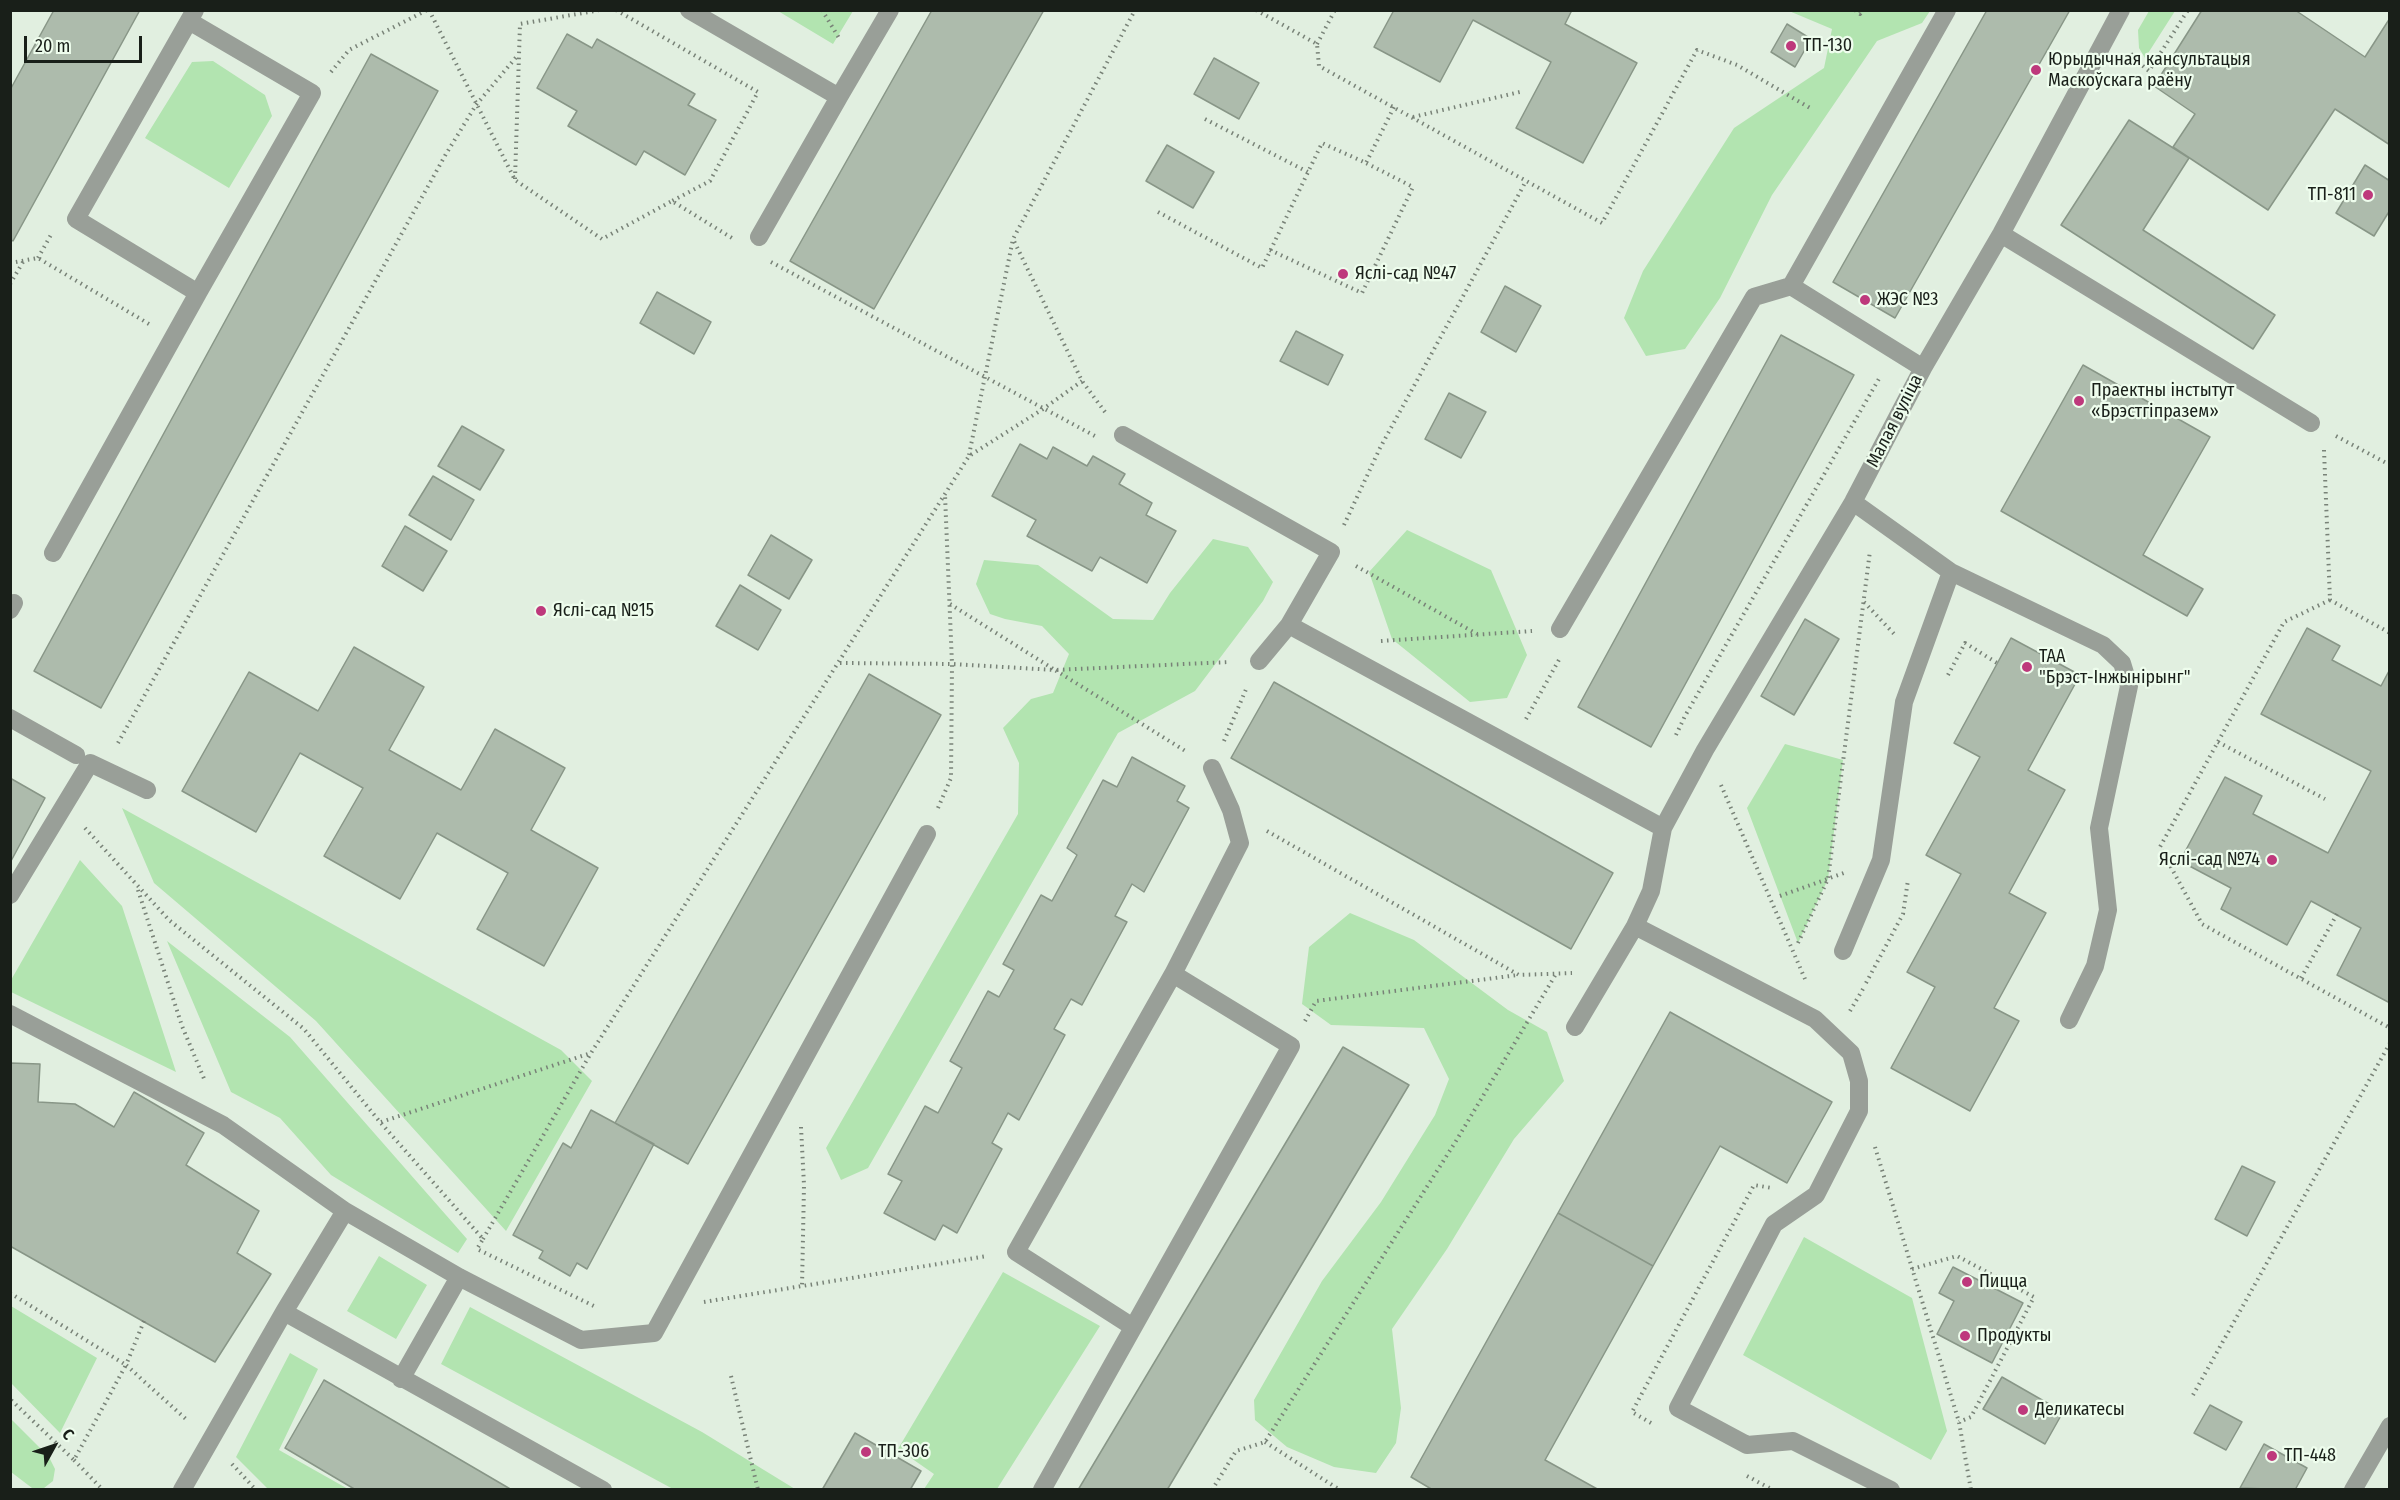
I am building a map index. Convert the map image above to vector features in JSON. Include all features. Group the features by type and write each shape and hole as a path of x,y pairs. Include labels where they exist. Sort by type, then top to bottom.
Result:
{"street":[{"path":"689,10 839,97"},
{"path":"759,237 890,10"},
{"path":"1560,629 1754,297 1791,286 1947,10"},
{"name":"Малая вуліца","path":"1575,1027 1635,926 1651,891 1663,828 1705,750 1853,502 1923,368 2001,234 2121,10"},
{"path":"53,553 312,93 192,16 76,219 198,293"},
{"path":"2001,234 2317,427"},
{"path":"1791,286 1923,368"},
{"path":"1123,435 1331,552 1289,626 1259,661"},
{"path":"1853,502 1951,572 2103,645 2122,663 2129,686 2099,828 2108,910 2095,966 2069,1020"},
{"path":"1843,951 1881,860 1904,702 1951,572"},
{"path":"1289,626 1663,828"},
{"path":"10,718 76,755"},
{"path":"10,895 90,763 147,790"},
{"path":"1133,1327 1016,1252 1173,974 1240,843 1231,810 1212,768"},
{"path":"10,1014 223,1125 345,1211 459,1277 581,1340 654,1333 927,834"},
{"path":"1635,926 1815,1019 1851,1053 1859,1081 1859,1111 1816,1196 1774,1224 1677,1408 1747,1445 1793,1441 1891,1490"},
{"path":"1042,1490 1291,1046 1173,974"},
{"path":"10,1029 31,1024"},
{"path":"182,1490 345,1211"},
{"path":"401,1379 459,1277"},
{"path":"284,1312 603,1490"},
{"path":"2353,1490 2390,1426"}],"path":[{"path":"312,93 349,50 428,10"},
{"path":"514,180 520,24 600,10"},
{"path":"616,10 758,92 710,181 672,201"},
{"path":"604,1311 477,1249 591,1053 969,456 1013,239 1134,10"},
{"path":"1256,10 1317,44"},
{"path":"1335,10 1317,44 1319,66 1602,223 1696,50 1737,65 1810,108"},
{"path":"1855,10 1860,14 1863,10"},
{"path":"2149,71 2188,10"},
{"path":"104,770 446,153 476,105 518,55"},
{"path":"1412,118 1524,91"},
{"path":"1366,163 1394,107"},
{"path":"1205,119 1308,172"},
{"path":"1158,212 1262,268 1270,250 1322,143 1413,187 1362,293 1270,250"},
{"path":"1478,634 1331,552 1380,448 1526,181"},
{"path":"1013,239 1082,381 1123,435"},
{"path":"10,263 38,258 173,338"},
{"path":"10,284 24,261"},
{"path":"1671,746 1685,716 1873,386 1899,352"},
{"path":"969,456 1082,381"},
{"path":"2317,427 2390,465"},
{"path":"2317,427 2330,600"},
{"path":"927,834 951,778 952,664 945,494"},
{"path":"1798,943 1828,879 1871,545 1877,518"},
{"path":"2330,600 2390,633"},
{"path":"2330,600 2284,622 2160,847 2202,924 2390,1028"},
{"path":"839,663 952,664 1055,670 1259,661 1212,768 1055,670 950,604"},
{"path":"1323,644 1560,629 1569,641 1511,746"},
{"path":"1685,716 1705,750 1742,829 1806,981"},
{"path":"2218,742 2325,799"},
{"path":"65,805 138,889 169,920 304,1029 380,1122 483,1239"},
{"path":"1231,810 1519,975"},
{"path":"138,889 182,1026 223,1125"},
{"path":"2301,978 2337,914"},
{"path":"1291,1046 1316,1001 1519,975 1606,973"},
{"path":"1212,1490 1236,1451 1265,1442 1456,1141 1556,974"},
{"path":"1841,1010 1848,1015 1863,989"},
{"path":"2193,1395 2390,1043"},
{"path":"380,1122 591,1053"},
{"path":"799,1069 804,1185 802,1287"},
{"path":"1873,1138 1959,1422 1971,1490"},
{"path":"670,1307 1016,1252"},
{"path":"1912,1269 1957,1256 2034,1297 1971,1417 1959,1422"},
{"path":"10,1293 126,1365"},
{"path":"74,1460 126,1365 144,1321"},
{"path":"732,1376 758,1490"},
{"path":"10,1399 103,1490"},
{"path":"1265,1442 1340,1490"}],"green space":[{"path":"778,11 853,11 833,44"},
{"path":"1789,11 1930,11 1922,23 1877,41 1772,195 1720,298 1685,349 1646,356 1624,318 1643,271 1734,128 1824,68 1832,29"},
{"path":"2149,11 2175,11 2145,58 2139,48 2138,30"},
{"path":"213,61 265,95 272,116 229,188 145,138 192,62"},
{"path":"1407,530 1491,570 1527,655 1507,698 1470,702 1392,639 1369,572"},
{"path":"1213,539 1248,547 1273,582 1263,601 1195,691 1118,733 868,1168 841,1180 826,1148 1018,814 1019,763 1003,728 1031,699 1053,693 1069,654 1042,626 990,614 976,584 984,560 1038,565 1113,619 1153,620 1170,593"},
{"path":"1785,744 1843,760 1828,879 1798,943 1747,808"},
{"path":"122,808 561,1050 592,1081 506,1231 316,1021 154,883"},
{"path":"80,860 122,906 176,1072 11,992 11,980"},
{"path":"1350,913 1414,940 1508,1010 1547,1032 1564,1081 1514,1139 1447,1249 1392,1329 1401,1408 1396,1443 1376,1473 1334,1467 1287,1447 1255,1420 1254,1400 1322,1281 1381,1202 1435,1115 1449,1079 1424,1028 1331,1025 1302,1004 1309,947"},
{"path":"167,941 290,1037 467,1239 458,1253 331,1175 280,1118 231,1092"},
{"path":"1804,1237 1912,1298 1947,1431 1931,1460 1743,1355"},
{"path":"379,1256 427,1285 396,1339 347,1311"},
{"path":"1003,1272 1100,1326 997,1489 924,1489 934,1474 898,1449"},
{"path":"11,1306 97,1358 60,1433 11,1383"},
{"path":"470,1307 702,1432 795,1489 673,1489 441,1364"},
{"path":"290,1353 318,1369 279,1450 348,1489 268,1489 236,1457"},
{"path":"11,1419 49,1457 55,1469 53,1481 44,1488 32,1488 11,1472"}],"building":[{"path":"54,10 140,10 13,241 10,239 10,90"},
{"path":"932,10 1044,10 874,309 790,261"},
{"path":"1394,10 1572,10 1565,24 1637,63 1583,163 1516,128 1551,62 1473,20 1440,82 1374,47"},
{"path":"1987,10 2070,10 1895,318 1833,282"},
{"path":"2202,10 2295,10 2365,57 2390,18 2390,145 2335,109 2268,210 2173,147 2195,114 2154,86"},
{"name":"ТП-130","path":"1787,24 1811,39 1795,67 1771,52"},
{"path":"567,34 592,48 597,39 695,94 688,105 716,120 685,175 644,151 636,165 568,126 577,111 537,88"},
{"path":"371,54 438,91 101,708 34,671"},
{"path":"1214,58 1259,83 1239,119 1194,94"},
{"path":"2129,120 2189,158 2143,230 2275,315 2253,349 2061,225"},
{"path":"1167,145 1214,172 1193,208 1146,181"},
{"name":"ТП-811","path":"2365,165 2390,181 2390,210 2374,236 2336,213"},
{"path":"1505,286 1541,306 1516,352 1481,332"},
{"path":"657,292 711,322 694,354 640,323"},
{"path":"1296,331 1343,355 1328,385 1280,361"},
{"path":"1781,335 1854,375 1651,747 1578,707"},
{"path":"2083,365 2210,437 2143,555 2203,589 2187,616 2001,511"},
{"path":"1449,393 1486,412 1461,458 1425,439"},
{"path":"462,426 504,450 480,490 438,466"},
{"path":"1020,444 1047,459 1053,447 1087,466 1093,456 1125,474 1119,484 1152,503 1146,515 1176,531 1147,583 1100,557 1092,571 1027,536 1036,520 992,496"},
{"path":"433,476 474,500 451,540 409,515"},
{"path":"405,526 447,551 423,591 382,566"},
{"path":"771,535 812,560 789,599 748,575"},
{"path":"740,585 781,610 758,650 716,626"},
{"path":"1805,619 1839,639 1794,715 1761,696"},
{"path":"2307,628 2340,646 2332,660 2381,686 2390,669 2390,1003 2337,975 2361,928 2311,901 2287,945 2221,909 2231,888 2180,861 2225,777 2262,796 2253,814 2328,853 2371,771 2261,714"},
{"path":"2011,638 2080,675 2028,770 2065,790 2009,893 2046,913 1994,1008 2019,1021 1970,1111 1891,1068 1935,987 1907,972 1961,874 1926,855 1980,757 1954,743"},
{"path":"354,647 424,687 389,750 461,790 495,729 565,768 531,830 598,868 544,966 477,929 508,873 437,833 400,899 324,856 363,788 300,753 256,832 182,791 249,672 318,711"},
{"path":"869,674 941,715 688,1164 615,1123"},
{"path":"1274,682 1613,873 1571,949 1231,758"},
{"path":"1132,757 1185,786 1177,801 1189,808 1144,892 1132,884 1115,916 1127,922 1082,1005 1071,999 1054,1029 1065,1035 1019,1120 1008,1113 992,1143 1002,1149 957,1233 943,1225 935,1240 884,1213 902,1181 888,1174 925,1106 938,1113 962,1068 950,1061 988,991 999,997 1014,970 1003,964 1041,895 1052,901 1077,855 1067,848 1103,780 1117,787"},
{"path":"10,778 45,798 11,861 10,861"},
{"path":"1670,1012 1832,1102 1787,1183 1720,1146 1653,1266 1558,1213"},
{"path":"1343,1047 1409,1085 1167,1490 1078,1490"},
{"path":"10,1063 40,1064 38,1102 75,1104 114,1127 134,1092 204,1133 186,1165 259,1211 237,1253 271,1274 215,1362 10,1246"},
{"path":"591,1110 654,1144 587,1269 577,1263 570,1276 539,1258 543,1251 513,1235 563,1143 571,1148"},
{"path":"2242,1166 2275,1182 2247,1236 2215,1219"},
{"path":"1558,1213 1653,1266 1545,1460 1599,1490 1433,1490 1411,1477"},
{"path":"1953,1267 2023,1303 1992,1363 1937,1334 1954,1301 1939,1293"},
{"name":"Деликатесы","path":"2002,1377 2063,1412 2045,1444 1983,1409"},
{"path":"324,1380 512,1490 356,1490 285,1448"},
{"path":"2210,1405 2242,1422 2226,1450 2194,1433"},
{"name":"ТП-306","path":"855,1433 921,1471 910,1490 822,1490"},
{"name":"ТП-448","path":"2264,1444 2307,1468 2295,1490 2240,1488"}],"place":[{"name":"ТП-130","path":"1791,46"},
{"name":"Юрыдычная кансультацыя Маскоўскага раёну","path":"2036,70"},
{"name":"ТП-811","path":"2368,195"},
{"name":"Яслі-сад №47","path":"1343,274"},
{"name":"ЖЭС №3","path":"1865,300"},
{"name":"Праектны інстытут «Брэстгіпразем»","path":"2079,401"},
{"name":"Яслі-сад №15","path":"541,611"},
{"name":"ТАА \"Брэст-Інжынірынг\"","path":"2027,667"},
{"name":"Яслі-сад №74","path":"2272,860"},
{"name":"Пицца","path":"1967,1282"},
{"name":"Продукты","path":"1965,1336"},
{"name":"Деликатесы","path":"2023,1410"},
{"name":"ТП-306","path":"866,1452"},
{"name":"ТП-448","path":"2272,1456"}]}
